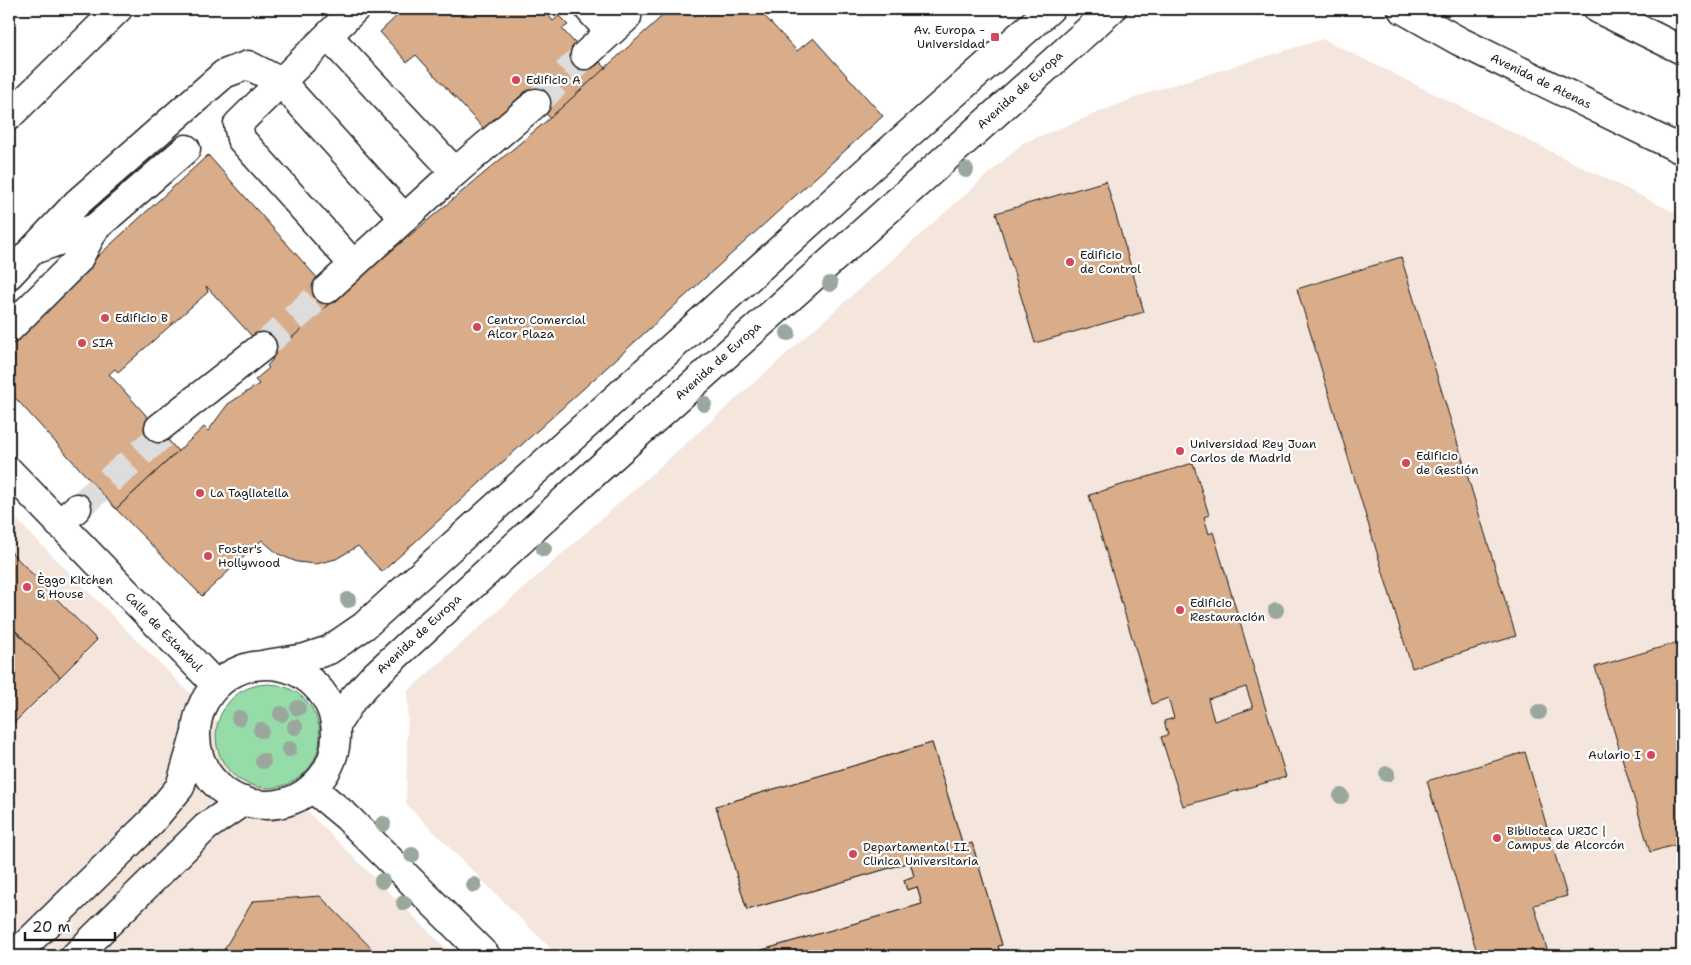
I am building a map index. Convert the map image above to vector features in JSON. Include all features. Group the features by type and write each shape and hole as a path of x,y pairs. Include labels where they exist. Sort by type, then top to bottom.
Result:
{"main road":[{"path":"9,116 118,9"},
{"path":"352,264 241,139 238,124 355,9"},
{"path":"588,9 610,32"},
{"path":"585,55 627,17 628,9"},
{"path":"14,956 151,822 180,787 196,736 198,717 205,700 216,685 231,674 248,666 305,658 329,650 364,626 870,168 1050,9"},
{"name":"Avenida de Europa","path":"336,725 352,700 372,678 558,506 1112,9"},
{"name":"Avenida de Atenas","path":"1403,9 1459,41 1682,150"},
{"path":"1598,9 1682,50"},
{"path":"328,36 455,172"},
{"path":"9,275 78,203 224,74 248,65 281,82 404,218"},
{"path":"327,289 352,264 455,172 536,103"},
{"path":"9,329 78,260 95,228 186,149"},
{"path":"33,250 95,228"},
{"path":"165,429 262,347"},
{"name":"Calle de Estambul","path":"9,471 68,516 216,685"},
{"path":"196,736 199,757 209,776 224,792 244,802 268,805 291,800 312,788 327,770 335,748 336,725 331,705 320,688 304,676 286,667 266,664"},
{"path":"312,788 347,817 486,956"},
{"path":"74,956 206,827 244,802"}],"shaded area":[{"name":"Universidad Rey Juan Carlos de Madrid","path":"1323,39 1682,216 1682,956 558,956 406,804 408,691 1023,143 1152,91"},
{"path":"9,512 332,836 454,956 9,956"}],"green space":[{"path":"268,684 288,688 297,693 311,707 316,716 320,736 316,756 311,765 297,779 288,784 268,788 248,784 239,779 225,765 220,756 216,736 220,716 225,707 239,693 248,688"}],"building":[{"name":"Edificio A","path":"400,9 543,9 553,21 559,16 568,25 562,29 596,66 600,62 606,68 550,118 526,91 484,129 416,55 407,62 380,32 402,11"},
{"name":"Centro Comercial Alcor Plaza","path":"670,9 758,9 797,51 813,38 883,116 382,572 358,546 336,559 316,564 297,562 278,554 262,540 202,596 116,509 204,427 208,431 228,404 259,384 255,380 269,368 267,366 273,359 271,357 335,298 550,118"},
{"name":"Edificio B","path":"208,155 335,298 271,357 206,286 208,292 118,372 115,369 109,374 178,451 116,509 9,391 9,338"},
{"name":"Edificio de Control","path":"1106,181 1144,312 1035,343 996,213"},
{"name":"Edificio de Gestión","path":"1401,257 1516,636 1412,668 1297,289"},
{"name":"Edificio Restauración","path":"1193,463 1209,515 1204,517 1209,534 1213,532 1286,777 1183,806 1161,737 1168,735 1164,721 1174,718 1168,698 1152,704 1089,495","holes":["1246,687 1253,708 1214,721 1208,699"]},
{"name":"Èggo Kitchen & House","path":"9,550 97,640 60,677 9,624"},
{"path":"9,624 60,677 9,728"},
{"name":"Aulario I","path":"1682,641 1682,843 1650,852 1595,667"},
{"name":"Departamental II. Clinica Universitaria","path":"932,743 963,846 972,843 1002,945 998,946 1001,956 761,956 759,951 922,904 917,887 907,890 904,880 914,876 910,862 747,910 716,806"},
{"name":"Departamental II. Clinica Universitaria","path":"932,743 963,846 972,843 1002,945 998,946 1001,956 761,956 759,951 922,904 917,887 907,890 904,880 914,876 910,862 747,910 716,806"},
{"name":"Biblioteca URJC | Campus de Alcorcón","path":"1525,752 1567,896 1534,905 1549,956 1478,956 1427,781"},
{"path":"320,896 379,956 233,956 223,951 253,901"}],"tunnel":[{"path":"536,103 585,55"},
{"path":"262,347 327,289"},
{"path":"77,508 163,434"}],"place":[{"name":"Av. Europa - Universidad","path":"995,37"},
{"name":"Edificio A","path":"516,80"},
{"name":"Edificio de Control","path":"1070,262"},
{"name":"Edificio B","path":"105,318"},
{"name":"Centro Comercial Alcor Plaza","path":"477,327"},
{"name":"SIA","path":"82,343"},
{"name":"Universidad Rey Juan Carlos de Madrid","path":"1180,451"},
{"name":"Edificio de Gestión","path":"1406,463"},
{"name":"La Tagliatella","path":"200,493"},
{"name":"Foster's Hollywood","path":"208,556"},
{"name":"Èggo Kitchen & House","path":"27,587"},
{"name":"Edificio Restauración","path":"1180,610"},
{"name":"Aulario I","path":"1651,755"},
{"name":"Biblioteca URJC | Campus de Alcorcón","path":"1497,838"},
{"name":"Departamental II. Clinica Universitaria","path":"853,854"}]}
